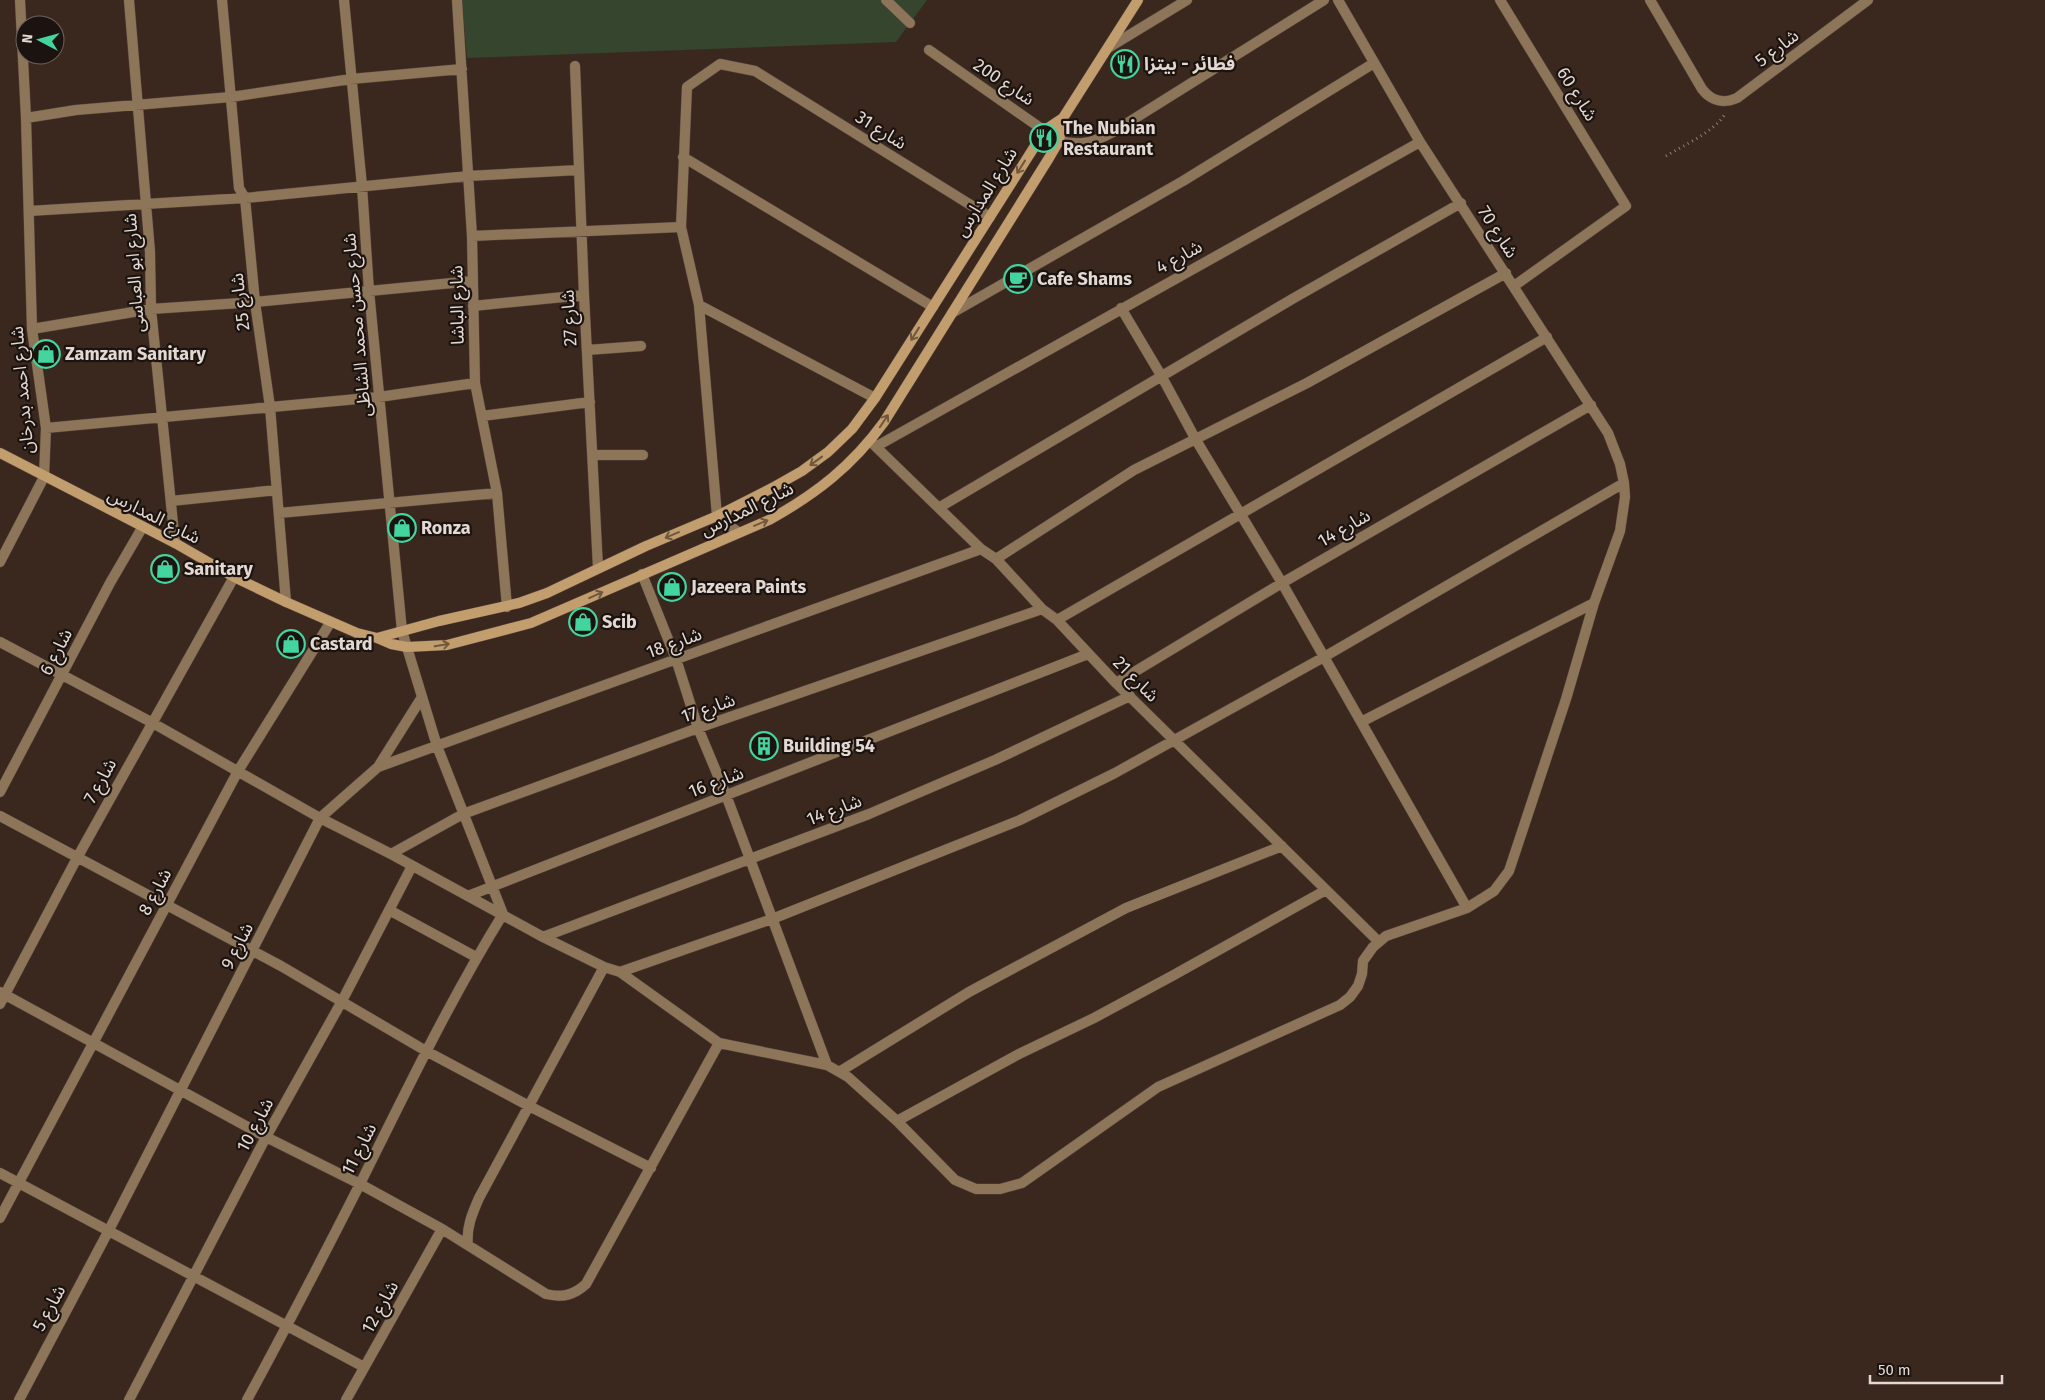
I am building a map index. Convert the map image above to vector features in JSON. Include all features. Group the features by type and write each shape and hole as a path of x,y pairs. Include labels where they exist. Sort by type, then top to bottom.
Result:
{"street":[{"name":"شارع احمد بدرخان","path":"20,0 26,118 32,329 46,428 44,477"},
{"name":"شارع ابو العباسى","path":"129,0 150,252 151,309 175,543"},
{"name":"شارع 25","path":"222,0 239,188 245,198 255,302 270,407 286,602"},
{"name":"شارع حسن محمد الشاظى","path":"344,0 362,186 369,291 402,631 437,746 503,914"},
{"name":"شارع الباشا","path":"457,0 472,236 475,383 497,493 507,607"},
{"path":"886,0 910,23"},
{"name":"شارع المدارس","path":"0,454 142,528 175,543 234,577 330,623 391,644 407,647 447,645 532,623 769,520 803,502 874,443 1059,141 1063,118 1138,0"},
{"path":"1108,48 1187,0"},
{"path":"1059,141 1076,145 1089,144 1113,132 1324,0"},
{"name":"شارع 70","path":"1338,0 1420,142 1608,433 1620,464 1624,483 1620,531 1594,603 1566,698 1509,871 1494,892 1467,908 1386,936 1379,942"},
{"name":"شارع 60","path":"1500,0 1626,206 1514,286"},
{"path":"1650,0 1702,89 1712,99 1732,100"},
{"name":"شارع 5","path":"1732,100 1738,98 1867,0"},
{"name":"شارع 200","path":"929,50 1059,141"},
{"path":"952,313 1183,180 1374,62"},
{"name":"شارع 31","path":"683,157 687,87 720,64 755,71 990,217"},
{"name":"شارع 27","path":"575,66 581,231 598,568"},
{"path":"26,118 76,110 137,106 231,96 351,79 462,69"},
{"name":"شارع المدارس","path":"378,638 507,607 547,592 717,516 802,472 828,452 852,429 875,398 1045,130 1063,118"},
{"name":"شارع 4","path":"874,443 1420,142"},
{"path":"738,532 717,516 699,306 681,226 683,157 932,307"},
{"path":"29,211 245,198 468,176 579,170"},
{"path":"940,507 1294,298 1461,204"},
{"path":"472,236 681,226"},
{"path":"996,560 1134,470 1307,382 1506,274"},
{"path":"32,329 151,309 255,302 473,281"},
{"path":"473,306 584,295"},
{"path":"699,306 875,398"},
{"path":"1121,308 1162,377 1196,440 1282,583 1467,908"},
{"path":"1057,620 1547,338"},
{"path":"587,350 641,346"},
{"path":"46,428 379,397 475,383"},
{"path":"482,416 590,402"},
{"name":"شارع 14","path":"1116,683 1282,583 1591,405"},
{"name":"شارع 21","path":"874,443 981,549 996,560 1042,609 1057,620 1116,683 1379,942"},
{"path":"593,455 643,455"},
{"path":"0,562 44,477"},
{"path":"620,972 772,919 1020,820 1115,773 1324,657 1624,483"},
{"path":"171,501 276,490"},
{"path":"279,513 497,493"},
{"name":"شارع 6","path":"0,792 110,584 142,528"},
{"name":"شارع 18","path":"378,767 981,549"},
{"path":"642,574 676,660 698,728 726,795 827,1066"},
{"name":"شارع 7","path":"0,1004 3,993 76,858 234,577"},
{"path":"1361,722 1594,603"},
{"name":"شارع 17","path":"391,854 463,814 698,728 1042,609"},
{"name":"شارع 8","path":"18,1182 238,771 330,623"},
{"path":"0,642 151,722 320,818 391,854 543,937 604,967 620,972 719,1043 827,1066 848,1077 897,1121 955,1180 976,1188 1000,1189 1022,1182 1158,1087 1340,1005 1350,997 1358,986 1362,974 1363,961 1372,947 1379,942"},
{"name":"شارع 16","path":"468,896 1088,654"},
{"name":"شارع 14","path":"543,937 869,814 995,760 1130,696"},
{"name":"شارع 9","path":"109,1230 320,818 378,767 422,698"},
{"path":"0,816 342,1001 426,1050 529,1106 651,1168"},
{"path":"839,1072 969,992 1126,908 1282,846"},
{"name":"شارع 10","path":"129,1400 266,1137 342,1001 412,866"},
{"path":"897,1121 1019,1054 1094,1018 1172,976 1326,890"},
{"path":"390,910 476,957"},
{"name":"شارع 11","path":"247,1400 360,1184 426,1050 476,957 503,914"},
{"path":"468,1245 467,1235 470,1221 479,1198 604,967"},
{"path":"3,993 266,1137 360,1184 442,1229 546,1294 556,1297 568,1296 586,1284 719,1043"},
{"path":"0,1172 364,1367"},
{"path":"0,1218 18,1182"},
{"name":"شارع 12","path":"346,1400 442,1229"},
{"name":"شارع 5","path":"19,1400 109,1230"}],"path":[{"path":"1666,156 1716,125 1723,117 1732,100"}],"green space":[{"path":"462,0 927,0 896,42 467,58"}],"place":[{"name":"فطائر - بيتزا","path":"1125,64"},
{"name":"The Nubian Restaurant","path":"1044,138"},
{"name":"Cafe Shams","path":"1018,279"},
{"name":"Zamzam Sanitary","path":"46,354"},
{"name":"Ronza","path":"402,528"},
{"name":"Sanitary","path":"165,569"},
{"name":"Jazeera Paints","path":"672,587"},
{"name":"Scib","path":"583,622"},
{"name":"Castard","path":"291,644"},
{"name":"Building 54","path":"764,746"}]}
